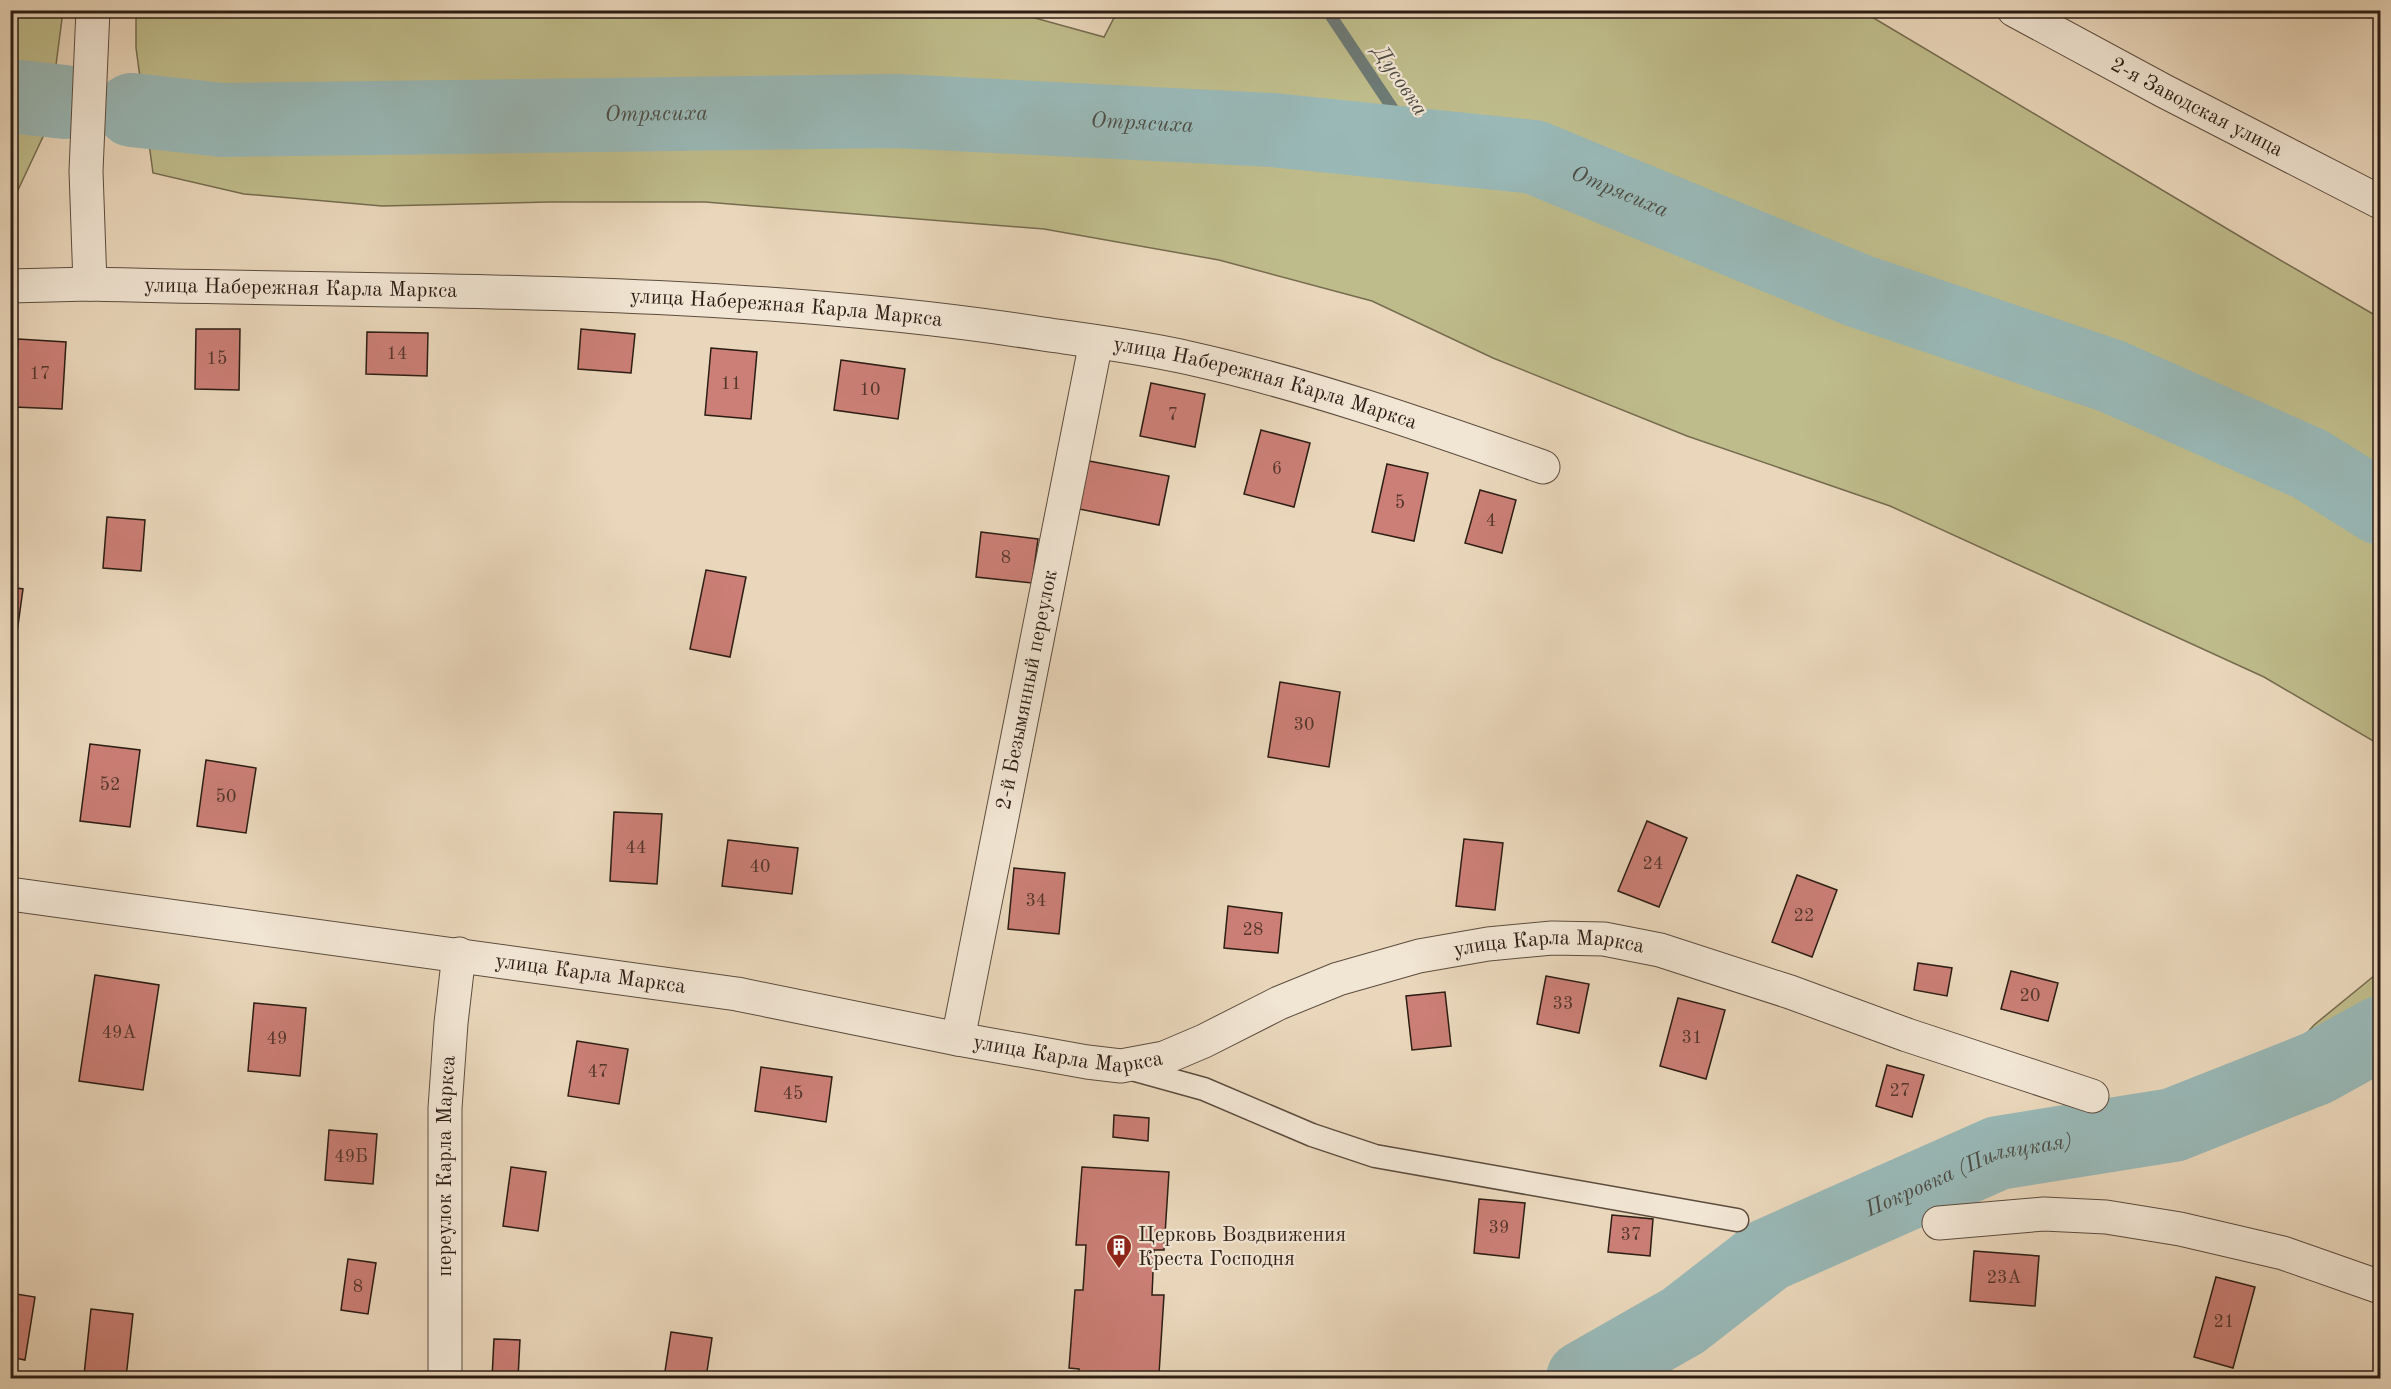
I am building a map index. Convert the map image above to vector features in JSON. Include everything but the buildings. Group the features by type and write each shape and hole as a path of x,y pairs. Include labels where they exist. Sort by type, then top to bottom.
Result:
{"street":[{"path":"90,284 87,138 93,10"},
{"name":"2-я Заводская улица","path":"2014,10 2154,86 2380,202"},
{"name":"улица Набережная Карла Маркса","path":"10,286 90,284 601,295 773,304 926,317 1187,357 1359,404 1543,467"},
{"name":"2-й Безымянный переулок","path":"958,1039 1096,342"},
{"name":"улица Карла Маркса","path":"10,894 737,994 958,1039 1121,1066 1164,1058 1204,1041 1279,1003 1338,979 1419,956 1488,944 1552,938 1604,939 1660,950 1790,992 1907,1035 2092,1096"},
{"name":"переулок Карла Маркса","path":"445,1378 445,1108 450,1023 459,954"},
{"path":"1939,1222 2044,1214 2106,1217 2180,1229 2283,1253 2380,1287"}],"lane":[{"path":"1121,1066 1204,1089 1312,1135 1375,1156 1737,1220"}],"shaded area":[{"path":"11,10 63,11 48,126 11,205"},
{"path":"136,10 1006,10 1104,37 1118,10 1862,11 2380,318 2380,745 2264,677 1890,506 1687,436 1493,358 1372,301 1219,260 1044,229 705,202 549,202 382,206 244,194 153,173 136,48"},
{"path":"2380,971 2380,1069 2254,1093 2314,1025"}],"waterway":[{"name":"Дусовка","path":"1327,10 1417,145"},
{"name":"Отрясиха","path":"10,96 65,102"},
{"name":"Отрясиха","path":"132,110 222,120 896,111 1273,130 1534,157 1859,291 2111,376 2310,464 2380,508"},
{"name":"Покровка (Пиляцкая)","path":"1583,1378 1683,1321 1768,1255 1998,1153 2173,1125 2317,1068 2380,1033"}],"place":[{"name":"Церковь Воздвижения Креста Господня","path":"1119,1270"}]}
